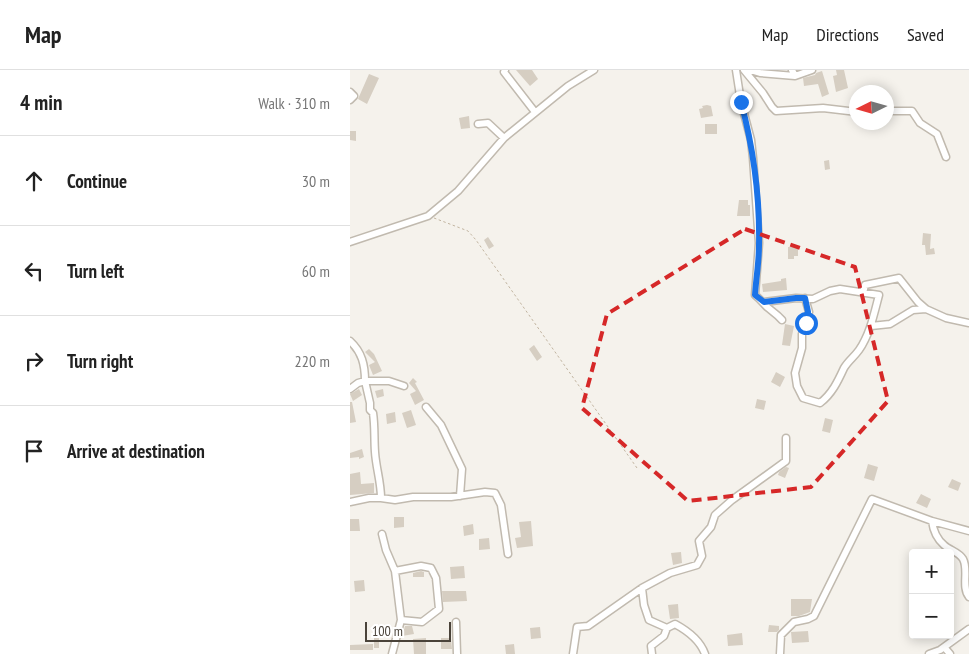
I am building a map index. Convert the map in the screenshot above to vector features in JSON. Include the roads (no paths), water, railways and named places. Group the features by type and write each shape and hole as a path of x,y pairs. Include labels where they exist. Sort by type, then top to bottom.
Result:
{"street":[{"path":"505,70 504,72 535,112"},
{"path":"350,242 428,216 458,191 504,138 568,86 594,70"},
{"path":"736,70 753,158 759,243 755,295 766,306 775,311 782,320"},
{"path":"744,70 776,111 823,108 849,111"},
{"path":"750,70 760,73 794,73 812,70"},
{"path":"350,92 354,96 350,100"},
{"path":"894,111 912,111 920,123 937,134 946,157"},
{"path":"478,124 488,122 504,138"},
{"path":"863,293 865,285 899,278 926,310"},
{"path":"764,302 796,298 805,298 813,299 830,291 840,289 879,296 871,326 860,348 850,359 838,382 826,399 820,403 803,398 796,386 795,373 802,348 802,334 808,312 805,298"},
{"path":"871,326 890,324 913,310 926,310 946,318 969,323"},
{"path":"350,341 356,347 365,365 365,381 375,428 374,450 380,476 381,498"},
{"path":"350,388 365,381 389,381 404,386"},
{"path":"426,407 441,425 462,469 460,496"},
{"path":"573,654 577,627 588,626 642,588 670,573 697,565 702,556 698,541 711,527 715,514 786,461 786,438"},
{"path":"350,502 370,498 395,500 413,497 495,493 501,505 508,554"},
{"path":"780,654 781,636 794,622 814,616 872,499 932,521 969,531"},
{"path":"932,521 933,530 943,545 962,557 966,566 966,594 969,597"},
{"path":"382,534 386,550 395,571 400,620 392,654"},
{"path":"395,571 421,566 431,568 436,578 439,609 422,622 400,620"},
{"path":"642,588 644,605 649,620 666,628 675,624 686,630 702,645 705,654"},
{"path":"456,622 457,654"},
{"path":"652,654 651,646 664,636 666,628"},
{"path":"929,654 944,647 969,630"},
{"path":"944,647 950,654"}]}
